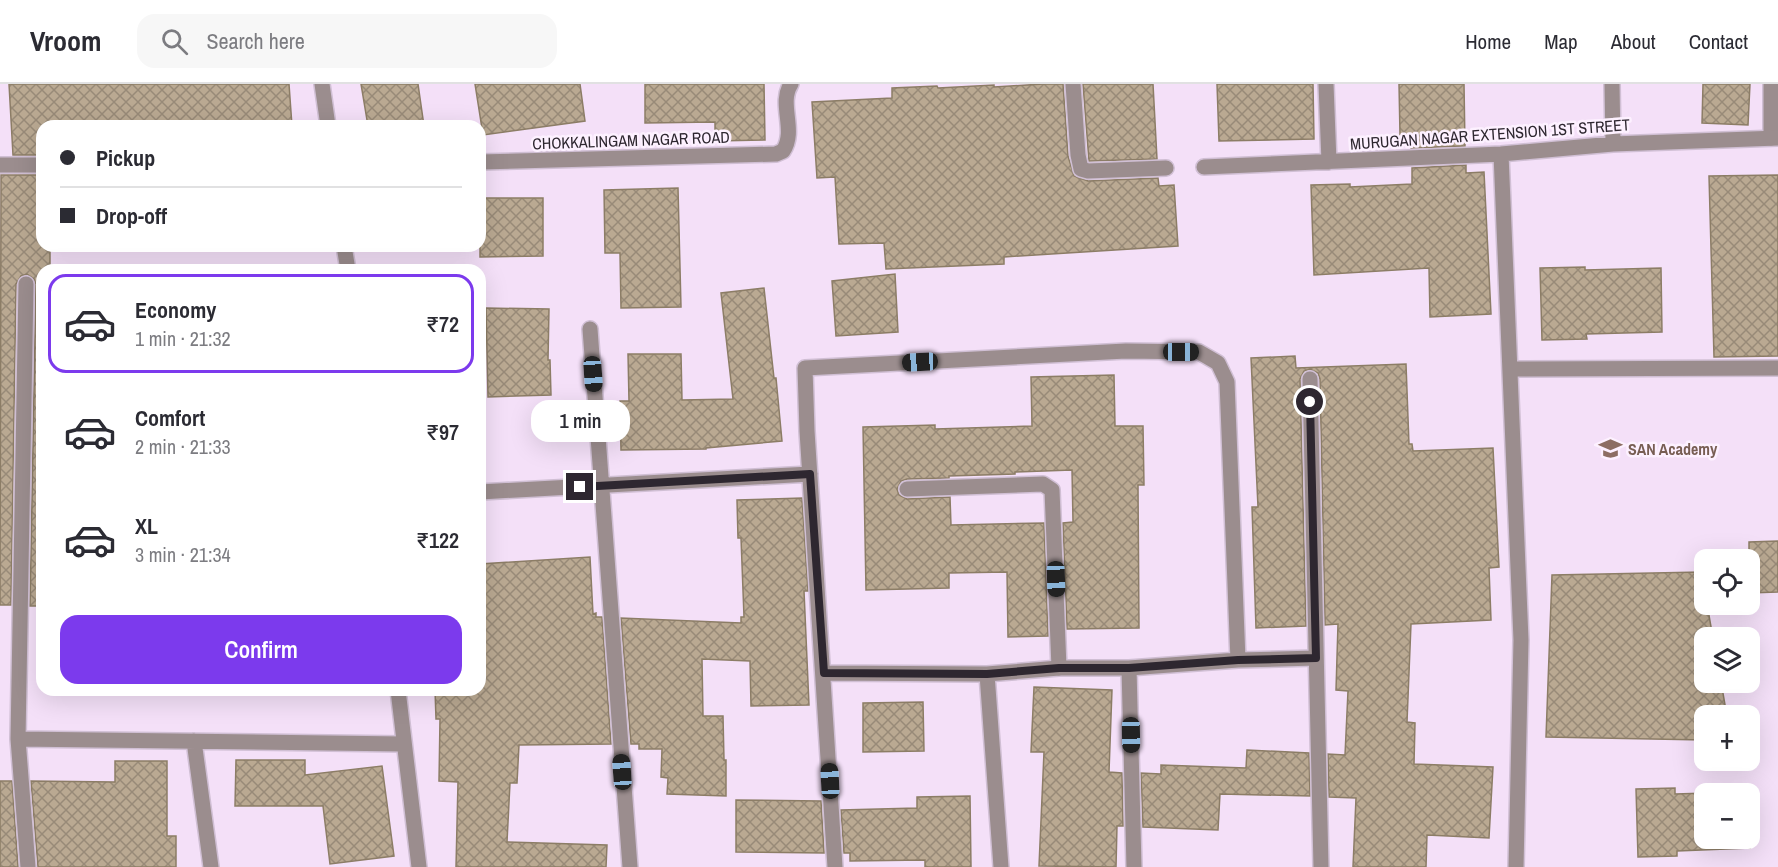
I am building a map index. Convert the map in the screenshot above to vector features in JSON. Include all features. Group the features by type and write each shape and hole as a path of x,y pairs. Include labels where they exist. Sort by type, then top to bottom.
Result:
{"street":[{"path":"322,84 327,120"},
{"name":"CHOKKALINGAM NAGAR ROAD","path":"486,162 768,154 783,151 789,138 787,101 788,88 791,84"},
{"path":"1073,84 1081,169 1088,171 1166,168"},
{"path":"1326,84 1329,162"},
{"path":"1612,84 1613,144"},
{"path":"1771,84 1775,138"},
{"name":"MURUGAN NAGAR EXTENSION 1ST STREET","path":"1204,167 1501,154 1613,144 1775,138"},
{"path":"1501,154 1521,640 1516,867"},
{"path":"0,165 36,165"},
{"path":"26,284 18,739 28,867"},
{"path":"590,329 630,867"},
{"path":"835,867 805,368 1126,351 1199,352 1218,363 1227,382 1238,660"},
{"path":"1510,369 1778,368"},
{"path":"1310,379 1321,867"},
{"path":"486,492 810,474"},
{"path":"907,489 1043,484 1052,490 1059,668"},
{"path":"824,673 987,674 1059,668 1129,668 1238,660 1316,658"},
{"path":"1129,668 1134,867"},
{"path":"987,674 1001,867"},
{"path":"399,696 419,867"},
{"path":"18,739 403,744"},
{"path":"194,741 211,867"}],"building":[{"path":"9,84 289,84 292,120 36,120 36,155 13,155"},
{"path":"361,84 418,84 423,120 367,120"},
{"path":"475,84 580,84 585,121 486,135 486,120 481,120"},
{"path":"645,84 764,84 765,140 715,141 715,122 645,123"},
{"path":"1063,84 1068,156 1074,176 1088,181 1158,178 1159,186 1174,185 1178,246 1004,257 1004,264 886,269 884,243 839,244 835,177 817,178 812,102 892,98 892,88"},
{"path":"1083,84 1153,84 1157,159 1089,161"},
{"path":"1217,84 1313,84 1314,139 1219,141"},
{"path":"1399,84 1464,84 1465,146 1411,148 1410,135 1400,135"},
{"path":"1703,84 1750,84 1748,125 1702,123"},
{"path":"1466,165 1466,173 1484,172 1491,314 1430,317 1429,268 1314,275 1311,185 1350,184 1350,187 1412,184 1412,168"},
{"path":"1,175 36,175 36,252 50,252 50,264 36,264 36,284 34,279 27,274 21,276 16,284 11,605 0,605"},
{"path":"1778,175 1778,356 1714,357 1709,176"},
{"path":"678,188 681,307 621,308 620,253 605,253 604,190"},
{"path":"486,198 543,198 543,256 480,257 480,252 486,252"},
{"path":"1585,267 1585,270 1661,268 1662,332 1586,334 1587,339 1542,340 1540,268"},
{"path":"895,274 898,332 836,336 832,281"},
{"path":"36,284 36,606 30,606"},
{"path":"764,288 782,441 706,449 621,450 620,401 629,401 628,354 681,354 682,400 733,399 721,293"},
{"path":"486,308 549,309 548,360 550,360 551,395 488,397"},
{"path":"1295,356 1296,368 1406,364 1409,444 1412,444 1413,451 1493,448 1499,567 1489,568 1491,620 1411,624 1407,722 1415,723 1414,764 1493,767 1489,838 1427,835 1426,867 1353,867 1356,798 1329,797 1328,754 1345,755 1348,691 1336,690 1338,624 1325,625 1320,379 1318,373 1310,369 1304,371 1300,379 1306,626 1256,628 1252,507 1258,507 1251,358"},
{"path":"1114,375 1115,426 1143,426 1144,485 1138,485 1139,628 1067,629 1063,523 1073,522 1072,470 907,479 901,481 897,489 899,495 907,499 950,497 951,525 1044,523 1048,636 1008,637 1007,572 949,573 949,588 866,590 863,427 935,425 935,429 1032,426 1031,377"},
{"path":"802,498 808,591 804,591 809,705 751,706 750,661 702,659 703,716 723,716 726,796 667,794 668,778 661,777 662,749 639,749 639,744 631,744 621,618 741,623 741,617 744,617 737,500"},
{"path":"1778,541 1778,592 1760,593 1760,549 1749,549 1749,542"},
{"path":"590,557 593,614 596,613 596,617 602,617 611,744 519,745 517,783 510,783 507,842 607,845 606,867 456,867 458,782 439,781 440,719 436,719 435,696 486,696 486,564"},
{"path":"1694,572 1694,615 1709,615 1711,627 1694,627 1694,693 1723,693 1725,705 1694,705 1694,740 1546,737 1552,575"},
{"path":"1034,687 1112,690 1109,772 1122,773 1123,826 1117,826 1116,867 1039,866 1044,752 1031,752"},
{"path":"923,702 924,751 863,752 863,703"},
{"path":"1247,750 1309,753 1310,796 1220,794 1218,830 1143,827 1141,773 1161,774 1161,765 1246,768"},
{"path":"236,760 305,760 305,775 382,766 394,856 330,864 323,806 235,806"},
{"path":"115,761 167,761 167,836 176,836 176,867 38,867 31,781 115,782"},
{"path":"0,781 12,781 18,867 0,867"},
{"path":"1675,788 1675,794 1694,793 1694,849 1726,849 1677,851 1677,856 1638,857 1636,789"},
{"path":"970,796 971,867 925,867 925,860 850,861 850,853 844,853 841,810 917,808 917,797"},
{"path":"736,800 821,801 824,853 736,852"}],"place":[{"name":"SAN Academy","path":"1610,449"}],"route":[{"path":"580,487 810,474 824,673 987,674 1059,668 1129,668 1238,660 1316,658 1310,402"}]}
